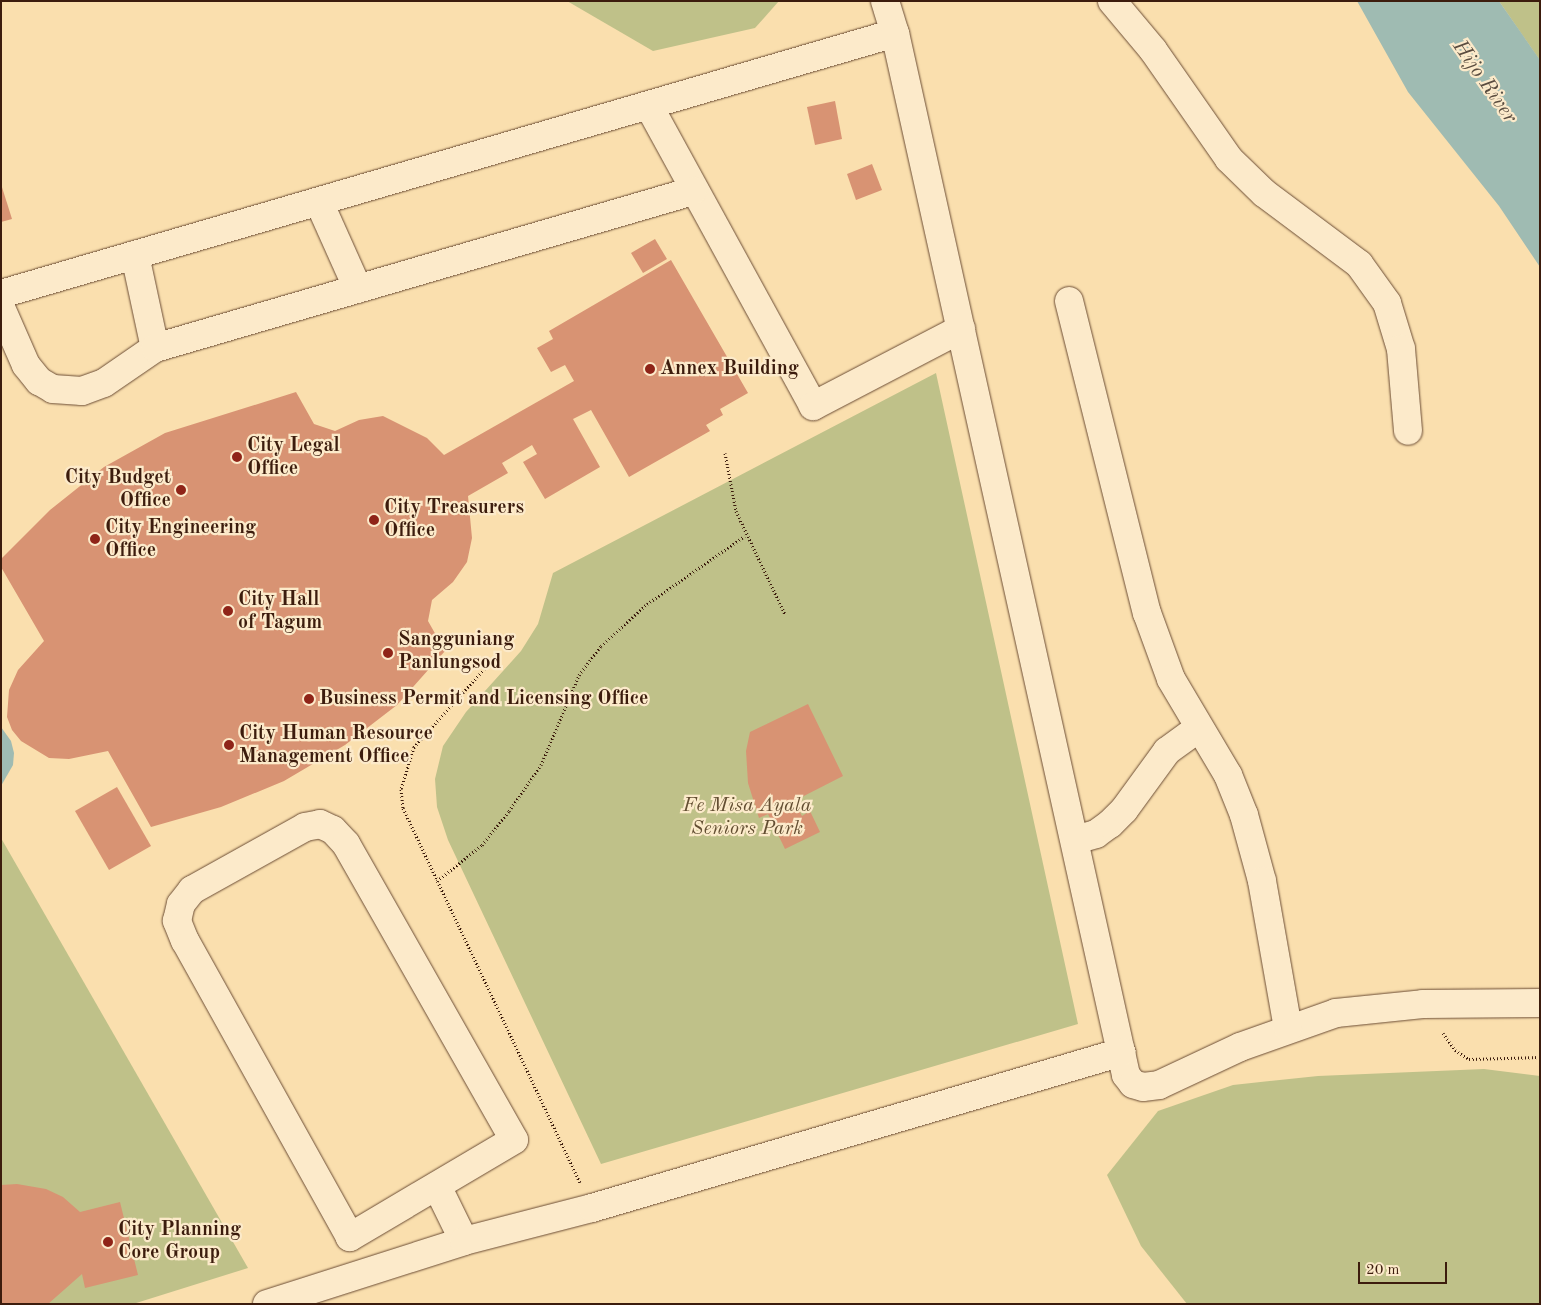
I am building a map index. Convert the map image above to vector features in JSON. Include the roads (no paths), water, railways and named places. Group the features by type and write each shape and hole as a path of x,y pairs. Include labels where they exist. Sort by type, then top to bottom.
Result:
{"street":[{"path":"886,1 895,33 1126,1075 1133,1084 1143,1087 1159,1085 1288,1028 1336,1013 1423,1004 1540,1003"},
{"path":"1112,1 1153,50 1229,159 1264,193 1359,264 1387,303 1401,349 1408,431"},
{"path":"1,294 895,33"},
{"path":"649,106 693,191 814,406 961,329"},
{"path":"1,308 26,365 39,381 53,389 82,391 104,383 155,348 693,191"},
{"path":"319,202 358,289"},
{"path":"135,255 155,348"},
{"path":"1069,300 1147,613 1170,679 1228,775 1244,815 1262,881 1288,1028"},
{"path":"1075,840 1096,834 1110,824 1124,810 1167,751 1199,728"},
{"path":"320,824 332,830 346,844 514,1140 437,1186 350,1237 185,941 177,921 181,904 192,890 305,827 320,824"},
{"path":"267,1304 464,1241 592,1208 1122,1052"},
{"path":"437,1186 464,1241"}],"water":[{"name":"Hijo River","path":"1357,1 1499,1 1540,60 1540,267 1499,206 1408,92"},
{"path":"1,727 11,741 14,753 13,765 1,786"}],"place":[{"name":"Annex Building","path":"650,369"},
{"name":"City Legal Office","path":"237,457"},
{"name":"City Budget Office","path":"181,490"},
{"name":"City Treasurers Office","path":"374,520"},
{"name":"City Engineering Office","path":"95,539"},
{"name":"City Hall of Tagum","path":"228,611"},
{"name":"Sangguniang Panlungsod","path":"388,653"},
{"name":"Business Permit and Licensing Office","path":"309,699"},
{"name":"City Human Resource Management Office","path":"229,745"},
{"name":"City Planning Core Group","path":"108,1242"}],"park label":[{"name":"Fe Misa Ayala Seniors Park","path":"747,818"}]}
